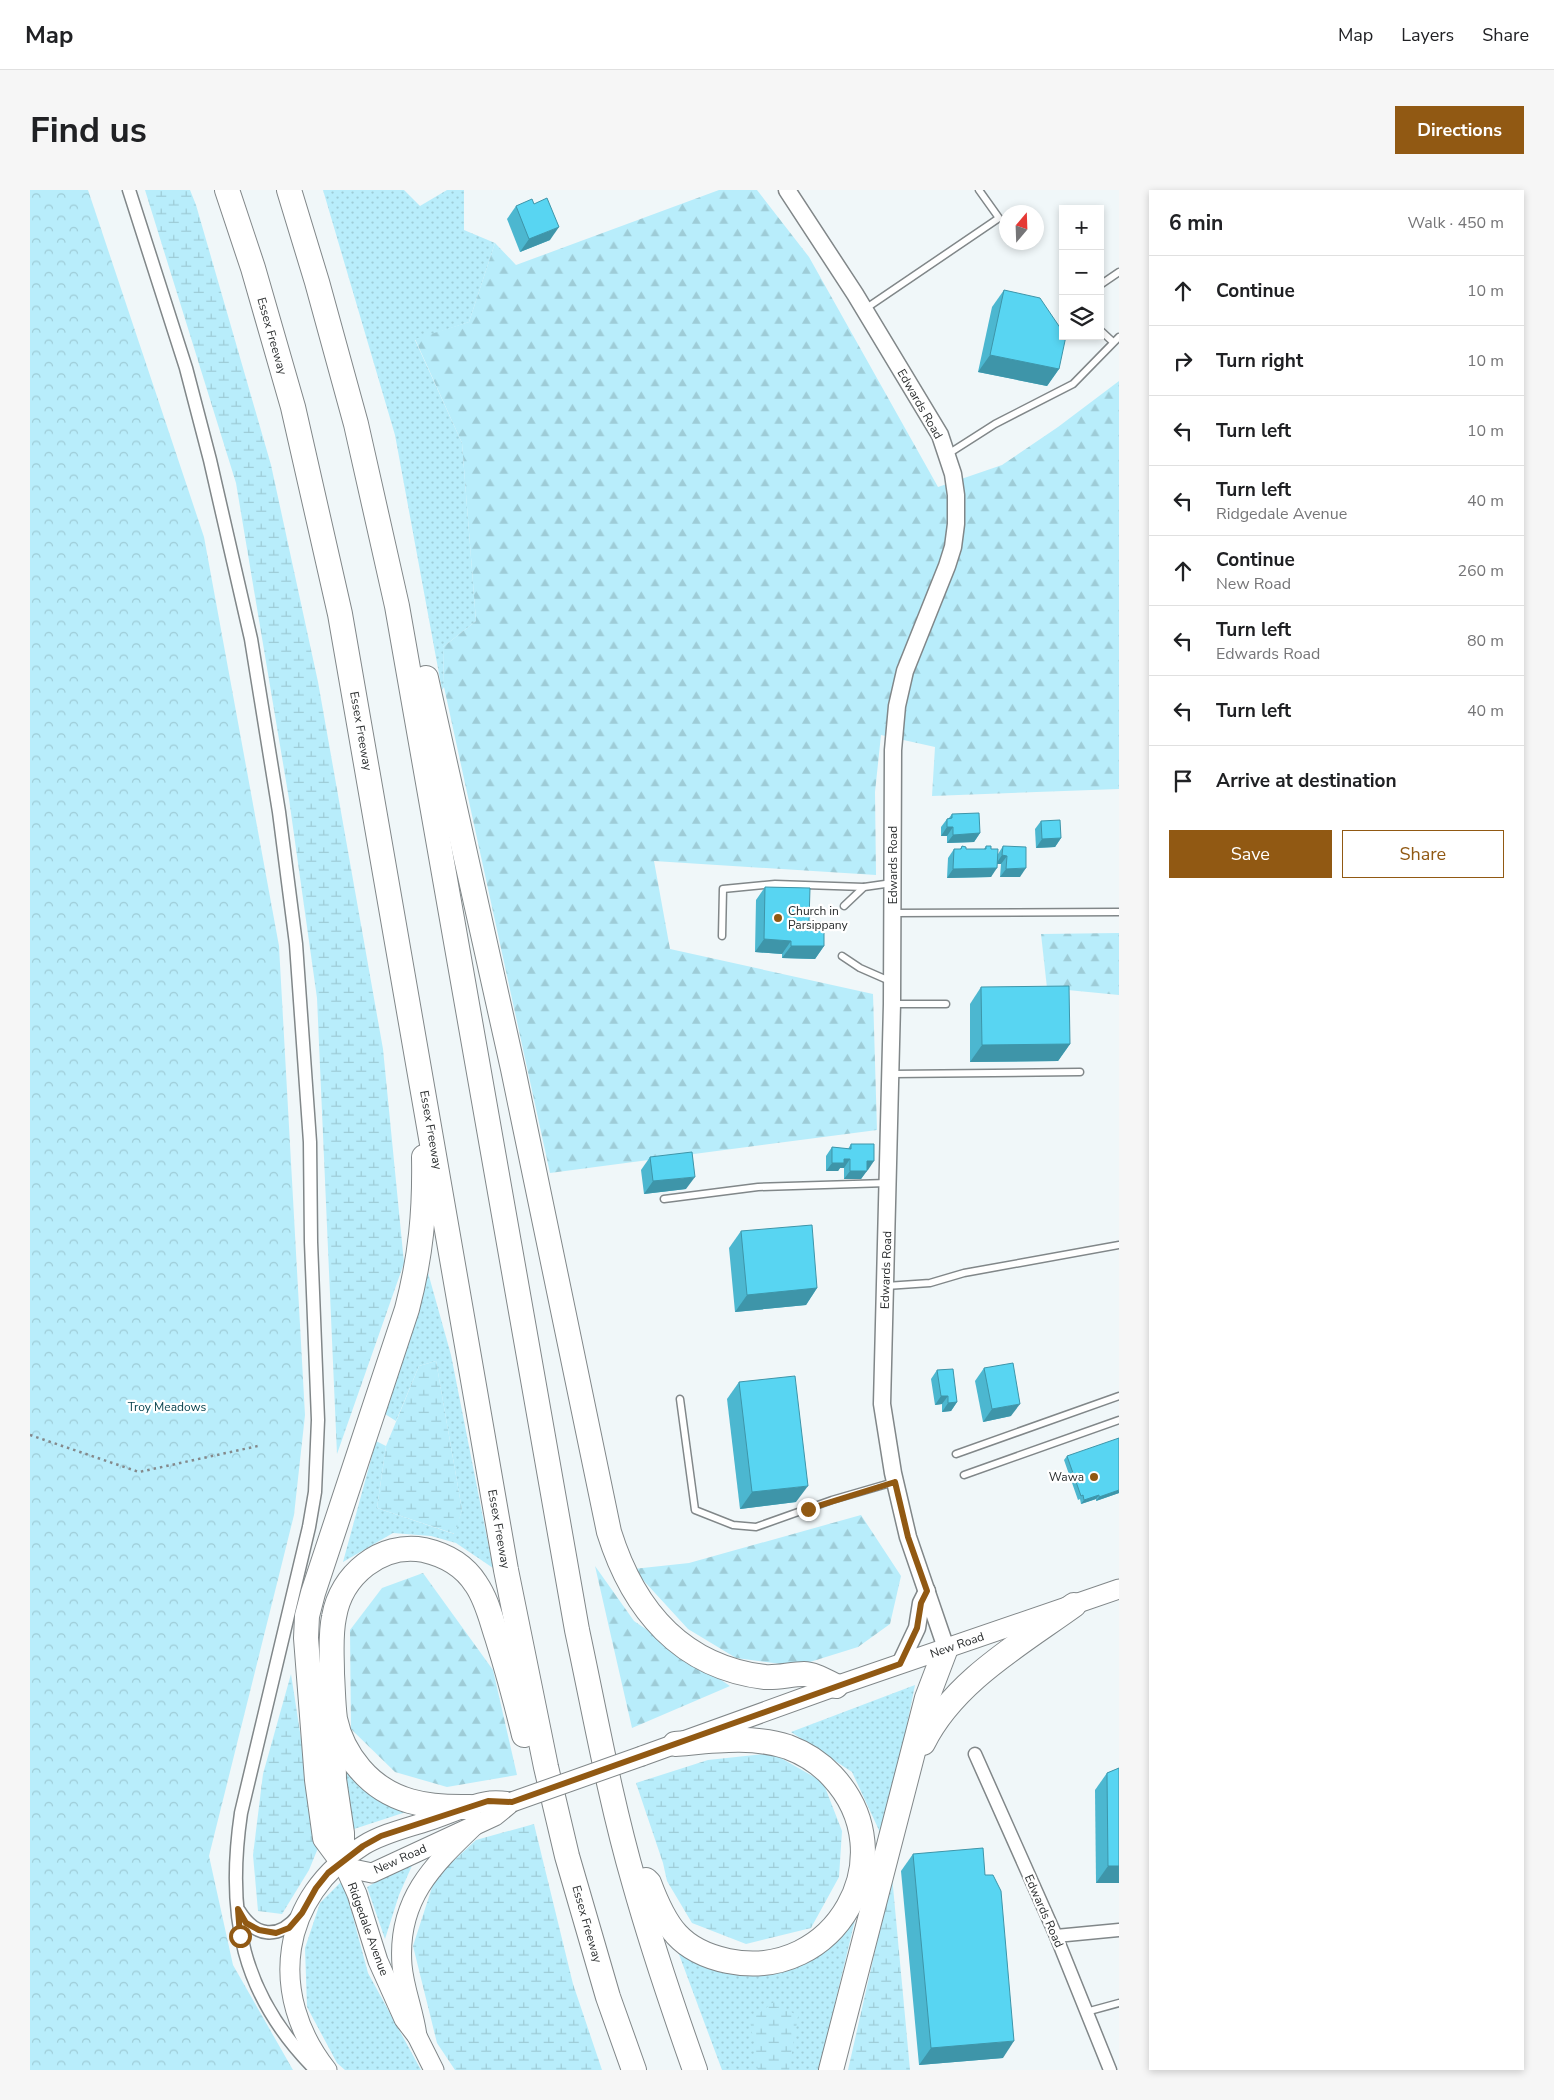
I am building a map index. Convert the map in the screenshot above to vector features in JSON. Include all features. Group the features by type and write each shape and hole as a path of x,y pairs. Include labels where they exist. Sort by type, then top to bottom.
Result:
{"highway":[{"name":"Essex Freeway","path":"227,190 293,407 338,605 422,1078 506,1570 546,1767 567,1856 608,1998 634,2070"},
{"path":"289,190 317,282 356,424 388,561 408,660 578,1630 601,1747 630,1869 660,1970 695,2070"},
{"path":"408,660 426,677 513,1069 607,1523 617,1558 643,1607 664,1630 687,1648 710,1661 734,1669 766,1677 806,1674 836,1686"},
{"path":"342,1861 325,1838 310,1708 306,1638 307,1616 407,1309 416,1275 425,1205 422,1078"},
{"path":"342,1861 342,1833 334,1779 331,1636 334,1615 341,1595 354,1576 370,1560 385,1553 417,1549 450,1558 469,1575 485,1600 508,1671 551,1844 567,1856"},
{"path":"904,1786 927,1734 949,1703 996,1662 1074,1604"},
{"path":"831,2070 927,1698 946,1648"},
{"path":"333,1700 342,1740 351,1759 374,1783 394,1796 413,1803 473,1816"},
{"path":"630,1869 650,1883 660,1912 672,1930 684,1942 702,1953 739,1963 760,1964 783,1960 815,1944 840,1920 852,1901 860,1880 863,1862 862,1839 857,1816 840,1784 824,1768 809,1757 788,1747 770,1742 744,1739 675,1744"}],"main road":[{"name":"New Road","path":"473,1816 381,1836 342,1861 354,1869 372,1872 473,1816 488,1801 512,1802 836,1686 1119,1589"},
{"path":"417,2036 414,2016 404,1982 402,1965 402,1946 408,1913 427,1874 473,1816"},
{"path":"327,2070 314,2054 299,2024 290,1990 289,1960 293,1935 302,1913 316,1888 328,1873 342,1861"},
{"name":"Ridgedale Avenue","path":"342,1861 357,1894 378,1961 404,2019 417,2036 434,2070"}],"street":[{"path":"129,190 186,368 251,640 279,812 294,935 310,1142 311,1242 317,1355 317,1459 315,1492 310,1527 240,1813 235,1851 235,1879 240,1936 256,1986 269,2012 294,2048 316,2070"},
{"name":"Edwards Road","path":"787,190 864,309 940,435 947,454 956,495 956,524 953,547 905,671 896,706 893,750 891,1074 882,1404 895,1482 908,1537 946,1648"},
{"path":"900,1664 917,1628 921,1603 927,1591"},
{"name":"Edwards Road","path":"975,1754 1056,1936 1110,2070"},
{"path":"238,1909 246,1923 259,1930 276,1933 289,1928 302,1913"},
{"path":"1056,1936 1119,1930"}],"lane":[{"path":"864,309 999,218 979,190"},
{"path":"1104,282 1119,272"},
{"path":"947,454 995,424 1073,384 1116,340 1104,332"},
{"path":"722,936 723,889 775,884 864,887 893,883"},
{"path":"844,906 864,887"},
{"path":"893,913 1119,912"},
{"path":"842,956 860,968 892,982"},
{"path":"892,1004 946,1004"},
{"path":"891,1074 1080,1072"},
{"path":"664,1200 758,1187 888,1183"},
{"path":"885,1286 930,1283 964,1273 1119,1245"},
{"path":"956,1454 1119,1396"},
{"path":"680,1399 695,1510 719,1520 733,1525 756,1527 832,1500 895,1482"},
{"path":"964,1475 1119,1420"},
{"path":"1086,2012 1119,2003"}],"path":[{"path":"30,1435 139,1472 258,1446"}],"green space":[{"name":"Troy Meadows","path":"30,190 88,190 204,537 279,946 305,1415 294,1515 209,1856 233,1965 293,2070 30,2070"},
{"path":"145,190 190,190 196,205 271,465 318,682 383,1049 404,1263 337,1454 317,998 289,799 236,483"},
{"path":"323,190 404,190 420,206 447,190 464,190 464,230 495,243 469,322 415,340 462,443 476,621 443,647 444,687 442,690 395,435"},
{"path":"719,190 757,190 809,257 938,487 1002,465 1058,427 1119,381 1119,789 932,796 935,747 881,735 875,792 876,875 654,861 670,949 873,994 877,1130 550,1173 444,687 443,647 476,621 462,443 415,339 469,322 495,243 516,265"},
{"path":"1119,933 1119,995 1047,988 1041,934"},
{"path":"427,1269 451,1355 493,1568 456,1543 431,1536 393,1533 343,1562 376,1441 386,1446 377,1508 454,1534 462,1510 436,1361 419,1366 396,1421 385,1414"},
{"path":"436,1361 462,1510 455,1534 377,1508 386,1446 419,1366"},
{"path":"861,1515 901,1576 890,1624 858,1647 797,1666 736,1658 688,1629 633,1569 689,1563"},
{"path":"595,1566 634,1621 730,1686 632,1728"},
{"path":"423,1573 493,1670 517,1775 447,1787 395,1772 351,1729 350,1630 382,1588"},
{"path":"291,1674 318,1848 309,1870 282,1914 258,1911 253,1855 263,1774"},
{"path":"915,1685 884,1841 852,1772 791,1732"},
{"path":"772,1753 823,1782 842,1831 839,1877 811,1928 746,1944 692,1923 667,1881 663,1863 636,1783 708,1760"},
{"path":"342,1758 406,1812 351,1830"},
{"path":"534,1824 573,1984 602,2070 455,2070 437,2043 413,1946 435,1878 476,1840"},
{"path":"414,1861 399,1895 385,1939 367,1887"},
{"path":"892,1876 910,2070 848,2070"},
{"path":"343,1880 368,1973 421,2070 345,2070 337,2063 307,2007 305,1948 320,1903"},
{"path":"855,1920 819,2070 722,2070 677,1949 716,1968 768,1975 807,1961"},
{"path":"774,2002 798,2016 789,2070 758,2070 750,2020"}],"building":[{"path":"547,198 559,227 529,239 516,206 532,199 534,204"},
{"path":"1004,290 1040,298 1059,326 1059,340 1065,340 1059,369 990,355"},
{"path":"979,813 980,833 953,835 953,827 947,827 947,819 952,818 952,814"},
{"path":"1060,820 1061,838 1042,839 1041,821"},
{"path":"962,846 966,847 966,849 986,849 986,846 991,846 991,849 998,849 997,868 953,869 954,849 961,849"},
{"path":"1003,846 1026,847 1026,868 1006,869 1007,856 1002,855"},
{"path":"765,887 810,888 809,921 824,922 824,946 791,946 791,941 764,939"},
{"path":"1069,986 1070,1044 982,1045 981,987"},
{"path":"851,1144 874,1144 874,1161 867,1161 867,1171 850,1171 850,1159 844,1159 844,1163 832,1163 832,1147 851,1149"},
{"path":"692,1152 695,1177 653,1181 650,1157"},
{"path":"812,1225 817,1288 747,1295 741,1231"},
{"path":"1013,1363 1020,1404 992,1409 984,1368"},
{"path":"953,1369 957,1402 948,1403 948,1396 941,1396 937,1370"},
{"path":"795,1376 808,1486 752,1492 739,1382"},
{"name":"Wawa","path":"1119,1438 1119,1490 1084,1500 1067,1456"},
{"path":"1119,1768 1119,1866 1108,1866 1107,1773"},
{"path":"983,1848 985,1875 993,1875 1001,1891 1014,2041 931,2048 913,1854"}],"place":[{"name":"Church in Parsippany","path":"778,918"},
{"name":"Wawa","path":"1094,1477"}],"route":[{"path":"240,1936 238,1909 246,1923 259,1930 276,1933 289,1928 302,1913 316,1888 328,1873 363,1846 381,1836 488,1801 512,1802 900,1664 917,1628 921,1603 927,1591 908,1537 895,1482 808,1509"}]}
